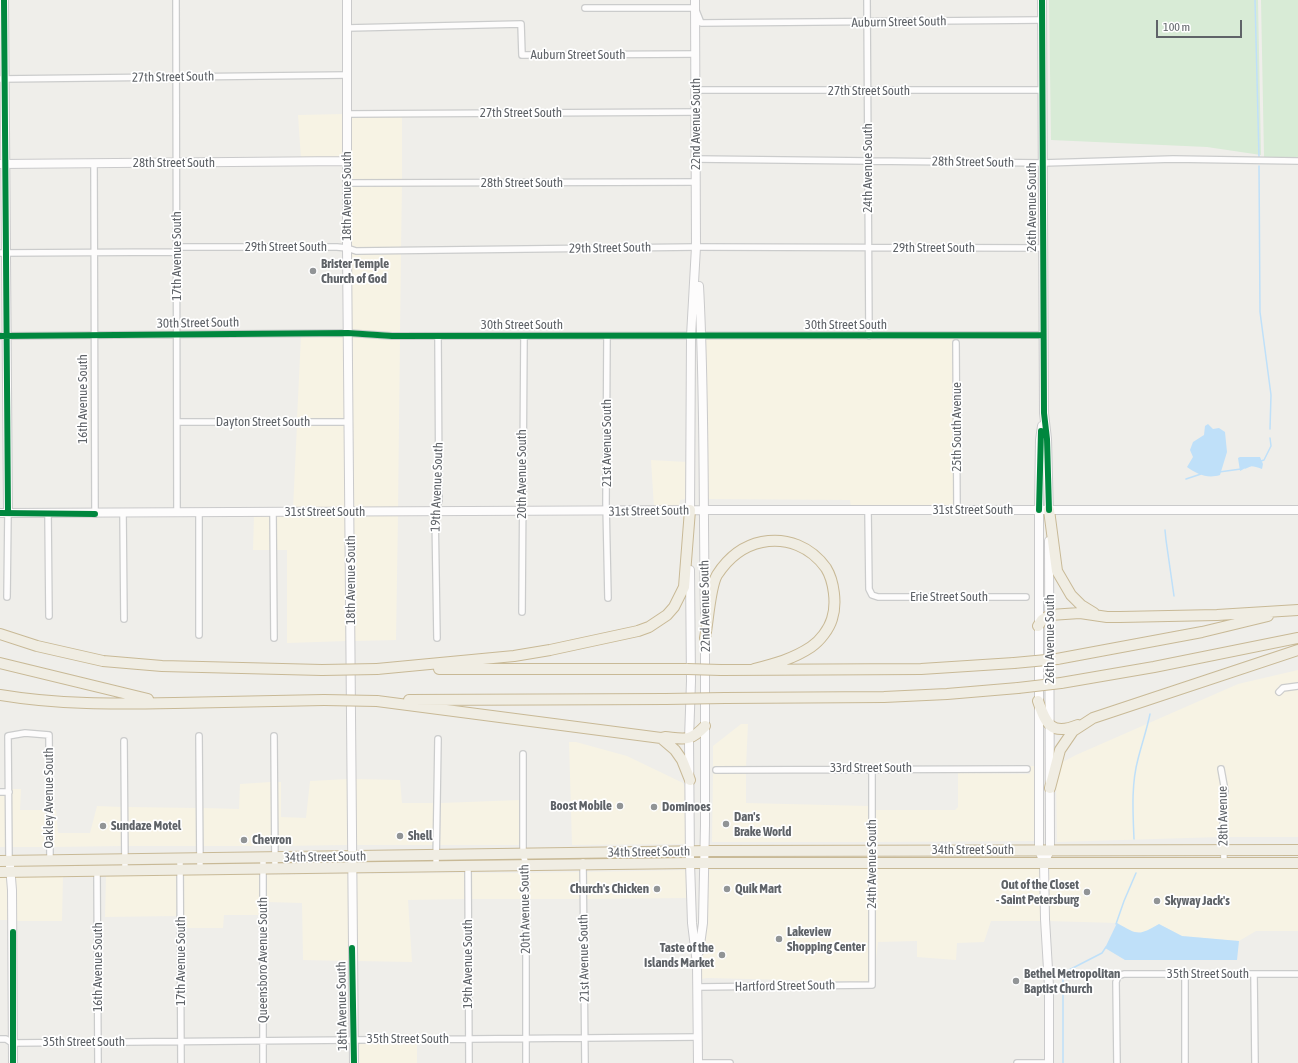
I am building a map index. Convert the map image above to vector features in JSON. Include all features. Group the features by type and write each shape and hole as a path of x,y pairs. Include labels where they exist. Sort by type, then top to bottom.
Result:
{"highway":[{"path":"377,669 494,658 550,650 638,631 649,627 664,618 674,607 684,587 690,510"},
{"path":"1044,510 1058,571 1065,585 1071,595 1081,605 1093,613 1107,617"},
{"path":"705,638 713,587 717,576 732,557 741,549 751,544 769,541 782,540 802,546 819,560 826,569 832,582 834,606 832,618 822,637 812,647 790,659 754,669"},
{"path":"1038,626 1042,620 1050,615 1080,613 1107,617 1217,615 1298,611"},
{"path":"0,634 36,646 103,661 162,666 322,670 921,669 1057,659 1195,634 1267,616 1298,611"},
{"path":"0,695 60,703 884,697 947,694 1061,683 1154,667 1298,638"},
{"path":"1038,701 1050,726 1058,730 1068,729 1093,718 1298,650"},
{"path":"0,663 163,703"},
{"path":"376,701 661,738 689,739 705,726"},
{"path":"1050,788 1060,750 1074,731 1093,718"},
{"path":"661,738 682,760 690,780"},
{"name":"34th Street South","path":"5,861 690,851 1298,850"},
{"name":"34th Street South","path":"0,872 690,863 871,864 1298,862"}],"street":[{"path":"4,0 2,78 3,336 4,513 7,597"},
{"name":"17th Avenue South","path":"176,0 177,513"},
{"name":"18th Avenue South","path":"347,0 351,868 354,1063"},
{"name":"24th Avenue South","path":"867,0 869,336"},
{"name":"26th Avenue South","path":"1042,0 1043,335 1044,413 1047,439 1038,626 1038,701 1039,850 1044,863 1045,919 1049,986 1049,1063"},
{"path":"585,8 695,4"},
{"name":"Auburn Street South","path":"695,4 701,23 1042,20"},
{"name":"22nd Avenue South","path":"695,4 696,247 691,336 691,681 689,739 690,863 692,923 698,986 698,1063"},
{"name":"Auburn Street South","path":"347,28 521,24 522,55 696,54"},
{"name":"27th Street South","path":"2,78 347,75"},
{"name":"27th Street South","path":"696,90 1042,90"},
{"name":"27th Street South","path":"347,114 696,112"},
{"name":"28th Street South","path":"696,159 1043,163 1173,159 1298,161"},
{"name":"28th Street South","path":"3,164 347,162"},
{"name":"16th Avenue South","path":"94,163 95,514"},
{"name":"28th Street South","path":"348,183 696,182"},
{"name":"29th Street South","path":"3,252 94,252 177,249 337,247 356,251 696,247 1043,248"},
{"name":"22nd Avenue South","path":"696,247 702,336 705,638 703,923 697,964"},
{"name":"30th Street South","path":"3,336 348,333 392,336 1043,335"},
{"name":"19th Avenue South","path":"437,638 435,511 439,501 438,336"},
{"name":"20th Avenue South","path":"522,612 524,336"},
{"name":"21st Avenue South","path":"607,336 606,511 608,598"},
{"name":"25th South Avenue","path":"956,343 957,510"},
{"name":"Dayton Street South","path":"177,422 349,422"},
{"name":"31st Street South","path":"4,513 95,514 690,510 1298,510"},
{"name":"26th Avenue South","path":"1044,510 1050,615 1050,850 1044,863"},
{"name":"Erie Street South","path":"868,511 869,589 872,595 878,597 1026,597"},
{"path":"273,512 274,638"},
{"path":"48,513 49,616"},
{"path":"124,513 124,619"},
{"path":"199,513 199,635"},
{"path":"0,582 7,582"},
{"path":"1279,692 1283,688 1298,686"},
{"name":"Oakley Avenue South","path":"9,792 8,736 25,733 49,735 50,860"},
{"path":"200,736 200,870"},
{"path":"274,736 275,869"},
{"path":"436,866 438,739"},
{"path":"124,741 125,871"},
{"name":"20th Avenue South","path":"523,754 523,854 526,865 526,1063"},
{"name":"24th Avenue South","path":"872,768 872,984"},
{"name":"33rd Street South","path":"716,770 872,768 1027,769"},
{"name":"28th Avenue","path":"1221,769 1225,791 1223,801 1224,863"},
{"path":"0,792 9,792 5,861 11,872 13,1063"},
{"name":"21st Avenue South","path":"583,853 584,1063"},
{"name":"17th Avenue South","path":"180,858 181,1063"},
{"name":"Queensboro Avenue South","path":"263,858 263,1063"},
{"name":"19th Avenue South","path":"468,866 469,1063"},
{"name":"16th Avenue South","path":"97,871 98,1063"},
{"name":"35th Street South","path":"1116,1063 1116,982 1118,976 1124,974 1298,974"},
{"path":"1254,974 1255,1063"},
{"path":"1185,975 1185,1063"},
{"name":"Hartford Street South","path":"698,986 872,984"},
{"name":"35th Street South","path":"0,1039 6,1039 12,1042 98,1042 698,1037"},
{"path":"698,1063 730,1063"},
{"path":"1017,1063 1049,1063"}],"shaded area":[{"path":"344,114 344,158 301,159 298,115"},
{"path":"351,117 402,117 402,180 352,180 353,159 351,159"},
{"path":"352,186 402,186 401,248 356,248 351,246"},
{"path":"351,253 401,254 400,333 352,330"},
{"path":"301,336 345,336 346,419 297,419"},
{"path":"352,336 400,339 398,509 354,509"},
{"path":"957,338 957,340 952,340 954,506 851,507 850,500 707,499 705,339"},
{"path":"297,425 346,425 347,509 293,509"},
{"path":"651,460 687,462 686,499 680,500 679,507 654,508"},
{"path":"254,515 269,515 270,550 253,550"},
{"path":"276,515 347,515 347,641 287,643 287,550 276,550"},
{"path":"354,515 398,515 396,640 354,641"},
{"path":"1298,670 1298,683 1279,685 1281,691 1298,689 1298,837 1227,837 1228,791 1224,765 1218,766 1221,791 1220,837 1057,842 1056,775 1059,764 1076,755 1238,684"},
{"path":"741,724 748,724 746,766 713,767 713,746"},
{"path":"569,742 576,742 627,756 683,783 686,789 687,844 572,845"},
{"path":"1030,766 1035,766 1036,841 875,842 875,810 955,810 958,807 958,773 1030,774"},
{"path":"746,772 746,803 869,806 868,842 712,842 713,773"},
{"path":"348,779 348,845 278,846 278,782 281,782 281,817 306,818 310,781"},
{"path":"354,779 400,780 402,803 434,803 433,845 355,845"},
{"path":"271,782 271,846 203,846 203,808 239,809 240,784"},
{"path":"12,789 21,789 20,810 46,810 46,847 12,847"},
{"path":"6,794 6,847 0,847 0,795"},
{"path":"520,800 520,845 440,845 441,803"},
{"path":"97,806 121,807 121,846 53,847 53,810 56,810 58,833 90,833"},
{"path":"128,807 197,808 197,846 128,846"},
{"path":"1041,866 1042,921 991,921 984,942 957,943 956,960 917,957 917,941 878,942 875,968 875,867"},
{"path":"1048,866 1298,868 1298,931 1256,931 1239,941 1182,936 1159,924 1143,933 1131,931 1117,923 1048,921"},
{"path":"868,867 869,982 701,979 701,961 706,923 707,870"},
{"path":"687,870 688,898 587,899 586,872"},
{"path":"580,872 580,899 529,899 529,873"},
{"path":"465,873 465,899 408,900 412,962 356,961 355,874"},
{"path":"471,873 522,873 522,899 471,899"},
{"path":"348,874 349,961 303,960 302,903 267,902 267,875"},
{"path":"177,875 177,916 105,917 106,876"},
{"path":"184,875 260,875 260,915 224,915 223,928 187,928 186,916 184,916"},
{"path":"0,876 8,876 9,920 0,920"},
{"path":"14,876 63,876 62,921 16,921"},
{"path":"417,1042 417,1063 359,1063 359,1043"}],"green space":[{"path":"1049,0 1258,0 1261,155 1207,147 1051,140"},
{"path":"1261,0 1298,0 1298,157 1264,157"}],"water":[{"path":"1208,424 1213,429 1219,428 1225,432 1227,452 1220,475 1215,476 1202,475 1187,467 1193,457 1190,450 1193,442 1204,435 1205,426"},
{"path":"1260,457 1263,464 1262,469 1251,466 1240,471 1238,458"},
{"path":"1117,923 1134,932 1147,931 1159,924 1182,936 1239,941 1237,960 1125,960 1105,948"}],"waterway":[{"path":"1255,0 1259,157"},
{"path":"1259,166 1260,312 1271,395 1270,429"},
{"path":"1261,461 1264,460 1271,446 1270,438"},
{"path":"1245,468 1252,465"},
{"path":"1219,472 1241,469"},
{"path":"1186,479 1201,474"},
{"path":"1165,530 1174,596"},
{"path":"1134,839 1134,779 1150,714"},
{"path":"1116,924 1136,873"},
{"path":"1063,1063 1063,976 1067,971 1102,953 1106,947"}],"cycle path":[{"path":"4,0 8,513"},
{"path":"1042,0 1044,413 1047,439 1049,510"},
{"path":"0,336 348,333 392,336 1043,335"},
{"path":"1039,510 1041,431"},
{"path":"0,513 95,514"},
{"path":"13,932 13,1063"},
{"path":"352,948 354,1063"}],"place":[{"name":"Brister Temple Church of God","path":"313,271"},
{"name":"Boost Mobile","path":"620,806"},
{"name":"Dominoes","path":"654,807"},
{"name":"Dan's Brake World","path":"726,824"},
{"name":"Sundaze Motel","path":"103,826"},
{"name":"Shell","path":"400,836"},
{"name":"Chevron","path":"244,840"},
{"name":"Church's Chicken","path":"657,889"},
{"name":"Quik Mart","path":"727,889"},
{"name":"Out of the Closet - Saint Petersburg","path":"1087,892"},
{"name":"Skyway Jack's","path":"1157,901"},
{"name":"Lakeview Shopping Center","path":"779,939"},
{"name":"Taste of the Islands Market","path":"722,955"},
{"name":"Bethel Metropolitan Baptist Church","path":"1016,981"}]}
